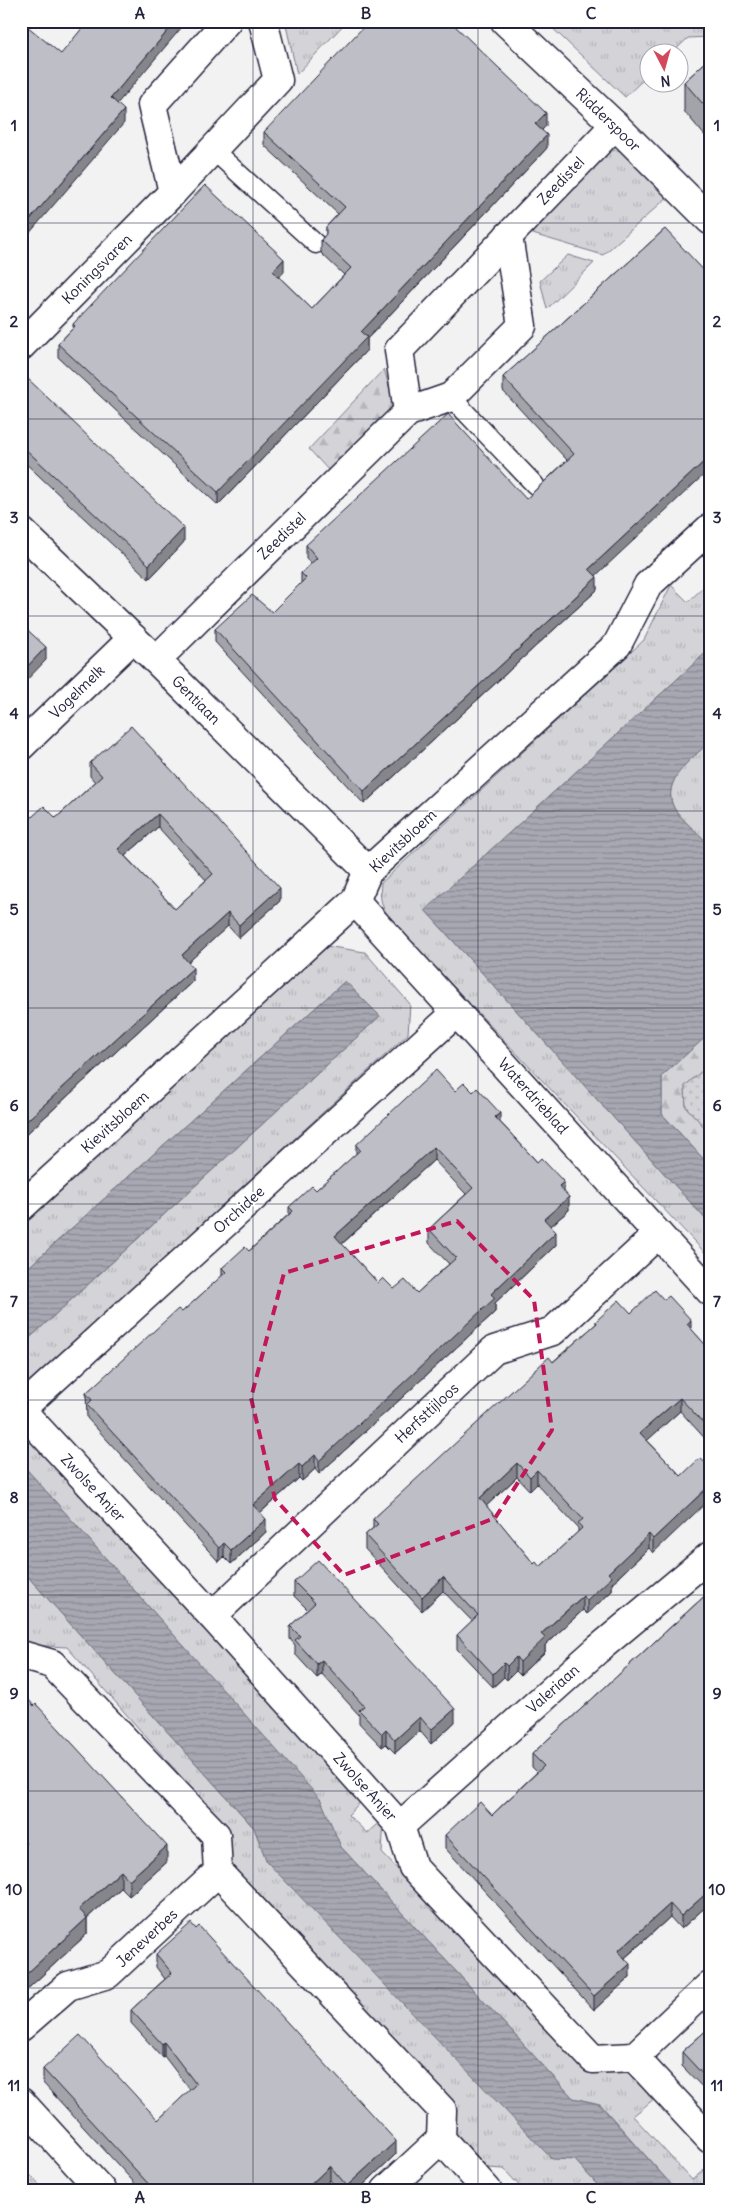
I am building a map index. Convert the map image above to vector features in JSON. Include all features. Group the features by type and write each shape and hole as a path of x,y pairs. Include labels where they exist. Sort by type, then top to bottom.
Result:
{"street":[{"path":"173,192 152,105 227,21"},
{"name":"Koningsvaren","path":"21,346 173,192 278,80 263,21"},
{"name":"Ridderspoor","path":"505,21 615,125 710,220"},
{"name":"Zeedistel","path":"408,412 399,350 615,125"},
{"name":"Zeedistel","path":"156,660 408,412 451,397 522,326 508,236"},
{"name":"Kievitsbloem","path":"21,1207 355,901 368,871 617,645 648,586 710,528"},
{"name":"Gentiaan","path":"21,532 156,660 368,871"},
{"name":"Vogelmelk","path":"21,746 133,638"},
{"name":"Waterdrieblad","path":"355,901 710,1291"},
{"name":"Orchidee","path":"21,1409 457,1012"},
{"name":"Herfsttijloos","path":"212,1616 494,1350 553,1331 658,1234"},
{"name":"Zwolse Anjer","path":"21,1409 212,1616 400,1826 413,1867 593,2059 634,2057"},
{"name":"Valeriaan","path":"400,1826 596,1650 710,1556"},
{"path":"21,1655 52,1664 216,1835 218,1872 442,2110 441,2139 487,2190"},
{"name":"Jeneverbes","path":"21,2027 68,1986 108,1974 218,1872"},
{"path":"710,1985 634,2057 710,2139"},
{"path":"21,2102 101,2190"},
{"path":"386,2190 441,2139"}],"lane":[{"path":"213,150 316,244"},
{"path":"451,397 535,485"}],"highlighted area":[{"path":"457,1221 534,1300 552,1430 495,1518 344,1575 275,1499 251,1398 284,1273"}],"green space":[{"path":"285,21 347,21 297,74"},
{"path":"545,21 710,21 710,37 688,38 684,42 638,42 638,85 625,97"},
{"path":"615,150 627,151 670,195 603,255 526,232 604,153"},
{"path":"568,255 594,263 547,309 540,281"},
{"path":"384,369 394,403 389,419 330,472 309,449"},
{"path":"710,581 710,649 425,910 710,1224 710,1258 391,920 382,904 380,891 381,883 644,640 671,585 688,602"},
{"path":"710,742 710,845 674,808 671,789 674,779 680,771"},
{"path":"325,946 365,952 410,1004 408,1034 21,1391 21,1346 380,1016 345,981 21,1274 21,1225"},
{"path":"710,1033 710,1064 685,1086 686,1107 710,1133 710,1166 662,1114 662,1076"},
{"path":"710,1064 710,1133 686,1107 685,1086"},
{"path":"21,1426 364,1798 348,1815 367,1833 384,1818 382,1853 590,2071 634,2073 655,2098 633,2116 692,2180 710,2165 710,2190 676,2190 600,2104 573,2098 341,1847 320,1800 21,1463"},
{"path":"21,1569 254,1828 267,1862 575,2160 602,2190 523,2190 504,2169 488,2168 454,2131 456,2104 230,1863 228,1830 67,1647 26,1645 21,1640"},
{"path":"21,2165 44,2190 21,2190"}],"shaded area":[{"path":"710,649 710,742 687,763 674,779 671,798 677,812 710,845 710,1033 662,1076 662,1114 710,1166 710,1224 425,910"},
{"path":"345,981 380,1016 21,1346 21,1274"},
{"path":"21,1463 321,1800 341,1847 573,2098 599,2104 676,2190 602,2190 575,2160 552,2159 267,1862 254,1828 21,1569"}],"building":[{"path":"21,21 61,54 88,21 176,21 111,98 124,110 21,230"},
{"path":"369,21 453,21 453,24 546,113 535,124 547,135 361,332 367,337 218,492 58,344 75,326 73,324 205,185 284,259 273,271 312,309 351,268 321,240 326,234 326,227 345,207 264,132"},
{"path":"710,58 710,112 688,87 688,78"},
{"path":"665,229 710,277 710,456 589,569 597,577 364,791 215,629 252,595 272,612 306,578 301,573 317,558 306,545 448,414 526,499 574,454 503,377"},
{"path":"26,377 184,528 149,565 21,445 21,382"},
{"path":"21,624 46,647 21,673"},
{"path":"131,726 280,888 239,925 228,913 182,955 193,968 21,1126 21,827 44,806 56,818 102,776 90,763","holes":["158,814 213,874 175,909 118,849"]},
{"path":"436,1070 455,1091 464,1083 473,1092 477,1088 500,1113 495,1117 537,1162 541,1158 564,1182 559,1186 569,1197 544,1219 556,1232 491,1294 495,1298 319,1461 315,1455 302,1467 299,1464 253,1505 266,1519 231,1550 224,1543 219,1548 87,1405 92,1400 86,1393 178,1309 182,1312 226,1272 222,1268 245,1247 249,1251 293,1211 289,1207 312,1186 316,1190 360,1150 356,1145","holes":["434,1147 473,1188 429,1229 456,1258 417,1293 405,1280 394,1289 383,1278 378,1283 335,1236"]},
{"path":"655,1290 664,1300 669,1296 691,1320 687,1324 710,1350 710,1430 680,1398 640,1433 681,1476 700,1458 710,1467 710,1485 653,1539 649,1534 608,1573 612,1577 587,1600 583,1596 541,1634 545,1638 520,1662 516,1657 507,1666 504,1663 493,1674 457,1635 478,1615 443,1577 422,1597 365,1535 378,1524 373,1519 549,1357 553,1362 597,1323 596,1321 619,1300 631,1313","holes":["517,1463 530,1477 537,1470 583,1519 578,1523 582,1528 540,1567 536,1562 534,1564 480,1498"]},
{"path":"318,1560 455,1709 431,1730 420,1717 395,1740 386,1730 382,1734 359,1710 364,1706 322,1660 317,1664 295,1640 300,1636 290,1626 315,1603 294,1582"},
{"path":"710,1591 710,1890 681,1916 670,1904 618,1951 630,1964 594,1996 445,1835 480,1802 492,1815 544,1766 532,1754"},
{"path":"29,1700 34,1706 36,1704 167,1846 129,1880 121,1871 79,1909 87,1918 21,1979 21,1847 26,1843 21,1838 21,1707"},
{"path":"191,1923 196,1929 199,1926 396,2141 347,2186 330,2166 305,2190 154,2190 43,2069 80,2035 158,2120 196,2084 164,2042 162,2044 131,2010 172,1973 156,1954"},
{"path":"710,2027 710,2082 682,2052"}]}
